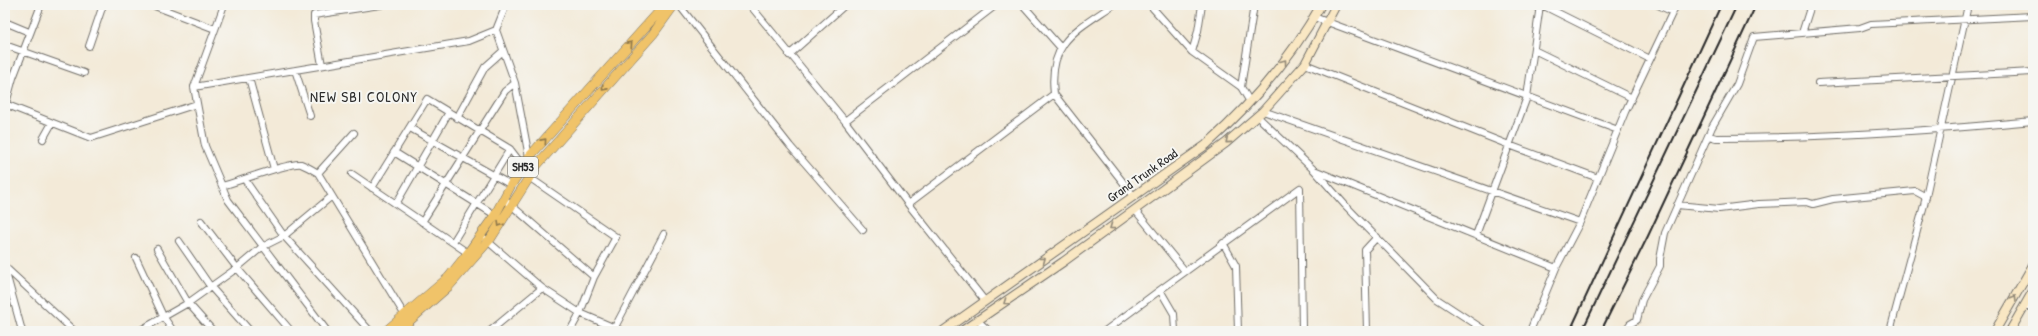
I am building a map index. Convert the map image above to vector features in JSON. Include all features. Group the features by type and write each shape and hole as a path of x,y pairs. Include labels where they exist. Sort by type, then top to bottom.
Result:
{"main road":[{"name":"SH53","path":"386,331 404,314 448,278 468,253 484,239 511,185 529,157 665,5"},
{"name":"SH53","path":"398,331 448,286 511,206 537,165 562,134 653,34 674,5"},
{"name":"Grand Trunk Road","path":"943,331 1133,195 1206,145 1238,116 1269,82 1322,5"},
{"path":"962,331 978,322 1132,212 1226,144 1248,125 1305,64 1336,5"},
{"path":"1269,82 1280,92"},
{"path":"1238,116 1248,125"},
{"path":"1142,189 1150,199"},
{"path":"1120,205 1132,212"},
{"path":"1995,331 2033,265"},
{"path":"2010,331 2033,291"}],"street":[{"path":"41,5 12,78 5,106 91,138 198,104"},
{"path":"89,46 103,5"},
{"path":"152,5 215,29"},
{"path":"224,5 194,87 205,146 228,200 262,247 327,331"},
{"path":"322,65 314,15 380,5"},
{"path":"506,5 496,30 515,83 529,157"},
{"path":"679,5 790,146 863,230"},
{"path":"750,5 789,55 845,121 908,204 985,301"},
{"path":"789,55 846,5"},
{"path":"845,121 996,5"},
{"path":"1023,5 1060,47"},
{"path":"1113,5 1073,33 1060,47 1052,76 1054,94 1133,195"},
{"path":"1150,5 1192,52 1241,88 1250,102"},
{"path":"1192,52 1198,31 1202,5"},
{"path":"1241,88 1254,5"},
{"path":"1476,235 1527,97 1541,5 1650,59"},
{"path":"1658,5 1673,12"},
{"path":"1530,331 1556,268 1580,222 1632,98 1676,5"},
{"path":"1802,32 1811,5"},
{"path":"1890,331 1926,197 1968,5"},
{"path":"1625,331 1630,324 1637,320 1642,300 1660,266 1665,233 1710,136 1712,127 1737,84 1754,37 1860,28 1871,24 2033,16"},
{"path":"1314,18 1618,130"},
{"path":"5,22 29,32"},
{"path":"194,87 469,41 496,30"},
{"path":"5,45 84,73"},
{"path":"1534,50 1632,98"},
{"path":"457,118 485,67 503,51"},
{"path":"1305,64 1509,145 1598,178"},
{"path":"294,70 310,116"},
{"path":"1818,83 2033,72"},
{"path":"5,75 12,78"},
{"path":"249,78 274,169"},
{"path":"422,222 505,92 515,83"},
{"path":"908,204 1054,94"},
{"path":"372,188 427,99 510,149 521,168 529,177 616,237 594,276 580,313 570,331"},
{"path":"396,204 449,112"},
{"path":"1260,113 1437,299 1486,331"},
{"path":"1260,113 1580,222"},
{"path":"1710,136 1786,138 1941,130 2033,122"},
{"path":"44,139 52,123"},
{"path":"410,128 462,159 511,185"},
{"path":"318,172 354,133"},
{"path":"453,242 510,149"},
{"path":"394,152 417,168 495,216"},
{"path":"222,186 245,180 274,169 300,164 318,172 404,314"},
{"path":"1314,170 1556,268"},
{"path":"352,174 468,253"},
{"path":"245,180 284,236 370,331"},
{"path":"1105,331 1300,188 1302,331"},
{"path":"1677,205 1719,209 1759,204 1807,202 1813,204 1833,199 1915,191 1926,197"},
{"path":"139,331 188,303 237,268 262,247 284,236 332,196"},
{"path":"504,199 594,276"},
{"path":"1132,212 1185,271"},
{"path":"202,221 237,268 291,331"},
{"path":"615,327 664,234"},
{"path":"1368,331 1365,250 1377,237"},
{"path":"484,239 542,288 580,313 622,331"},
{"path":"180,241 210,286 250,331"},
{"path":"1223,243 1236,266 1238,331"},
{"path":"157,250 188,303 213,331"},
{"path":"136,258 163,316 173,331"},
{"path":"5,268 22,331"},
{"path":"5,268 74,331"},
{"path":"490,331 542,288"},
{"path":"1160,290 1174,314 1175,331"},
{"path":"2024,307 2033,307"},
{"path":"978,322 989,331"}],"railway":[{"path":"1570,331 1721,5"},
{"path":"1582,331 1737,5"},
{"path":"1601,331 1648,236 1756,5"}],"district":[{"name":"NEW SBI COLONY","path":"364,97"}]}
